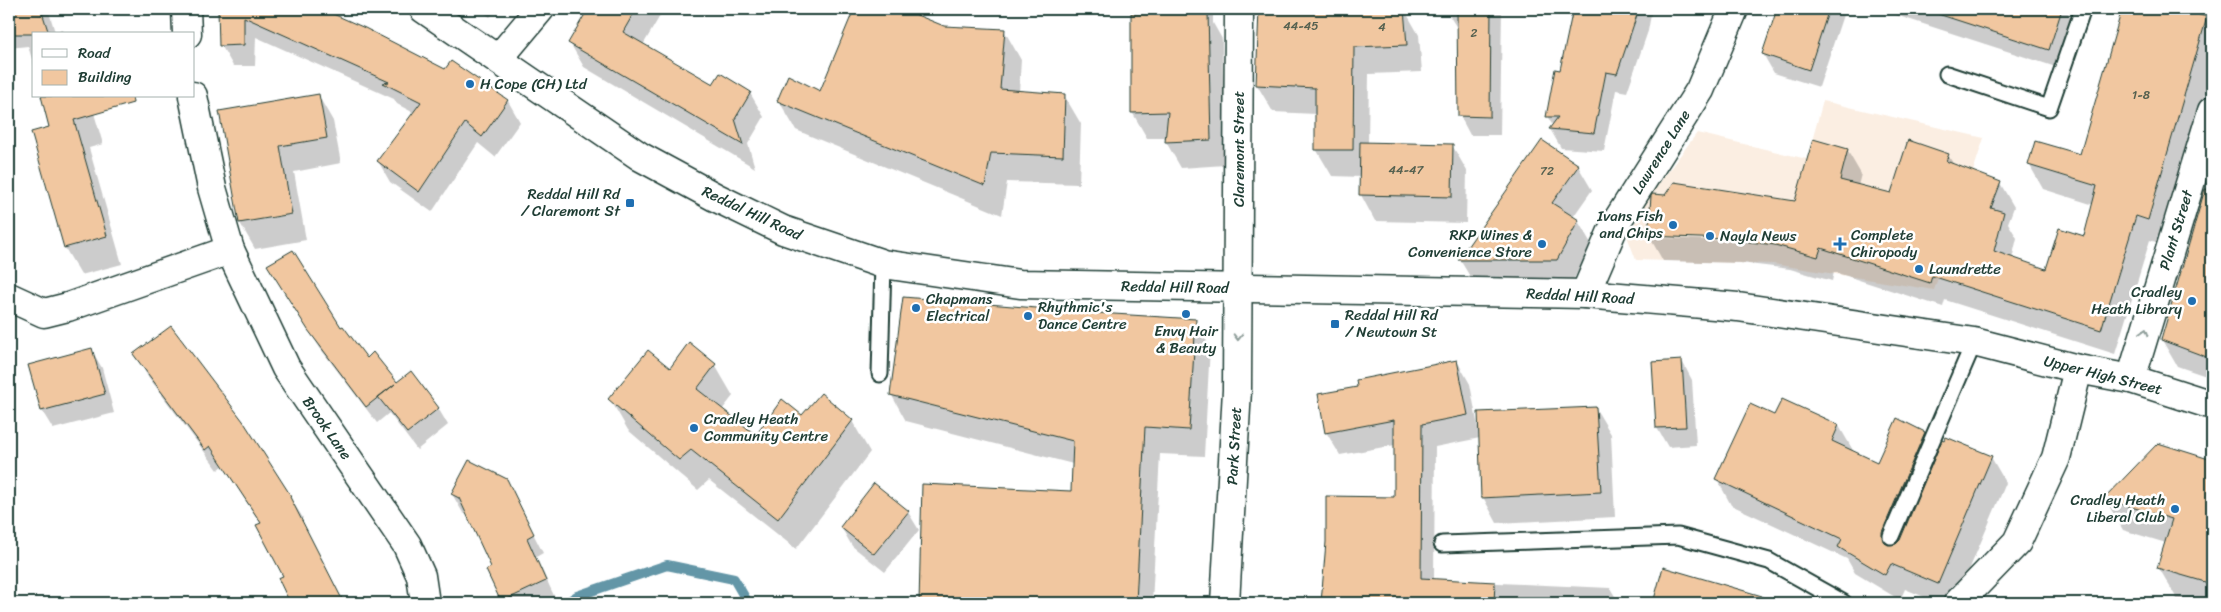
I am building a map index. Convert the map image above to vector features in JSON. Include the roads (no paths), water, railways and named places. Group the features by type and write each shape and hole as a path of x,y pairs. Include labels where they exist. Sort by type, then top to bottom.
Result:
{"street":[{"path":"186,9 187,32"},
{"name":"Reddal Hill Road","path":"424,9 641,156 715,198 783,230 884,264 1020,284 1585,294 1738,308 1984,344"},
{"path":"499,58 540,9"},
{"name":"Claremont Street","path":"1239,9 1239,288"},
{"name":"Lawrence Lane","path":"1585,294 1615,224 1700,90 1734,9"},
{"name":"Brook Lane","path":"193,98 212,188 230,250 286,368 407,545 421,576 425,603"},
{"name":"Plant Street","path":"2131,379 2212,111"},
{"path":"9,297 44,313 68,307 230,250"},
{"name":"Park Street","path":"1225,603 1237,390 1239,288"},
{"name":"Upper High Street","path":"1984,344 2078,368 2131,379 2212,405"},
{"path":"1958,603 2016,542 2056,458 2078,368"}],"lane":[{"path":"1947,74 2049,108 2083,9"},
{"path":"880,374 884,264"},
{"path":"1892,536 1984,344"},
{"path":"1442,544 1678,536 1770,560 1844,603"}],"waterway":[{"path":"566,603 577,596 667,565 734,579 748,603"}],"place":[{"name":"H Cope (CH) Ltd","path":"470,84"},
{"name":"Reddal Hill Rd / Claremont St","path":"630,203"},
{"name":"Ivans Fish and Chips","path":"1673,225"},
{"name":"Nayla News","path":"1710,236"},
{"name":"RKP Wines & Convenience Store","path":"1542,244"},
{"name":"Complete Chiropody","path":"1840,244"},
{"name":"Laundrette","path":"1919,269"},
{"name":"Cradley Heath Library","path":"2192,301"},
{"name":"Chapmans Electrical","path":"916,308"},
{"name":"Envy Hair & Beauty","path":"1186,314"},
{"name":"Rhythmic's Dance Centre","path":"1028,316"},
{"name":"Reddal Hill Rd / Newtown St","path":"1335,324"},
{"name":"Cradley Heath Community Centre","path":"694,428"},
{"name":"Cradley Heath Liberal Club","path":"2175,509"}]}
